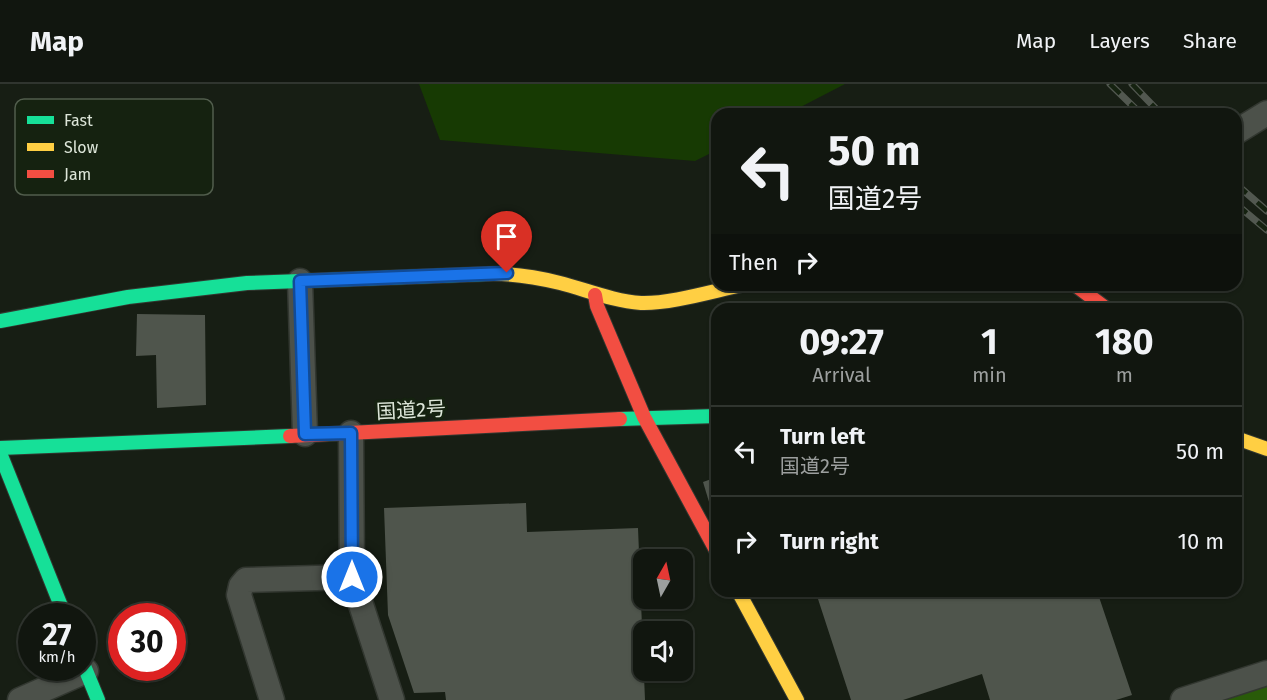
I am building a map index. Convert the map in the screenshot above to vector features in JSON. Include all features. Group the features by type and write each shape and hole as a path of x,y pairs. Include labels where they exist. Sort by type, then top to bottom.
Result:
{"main road":[{"path":"0,321 128,297 247,283 507,273 560,283 595,295 642,303 713,291"},
{"path":"1083,291 1099,303"},
{"path":"595,295 597,306 644,417 711,541"},
{"name":"国道2号","path":"0,448 351,433 644,417 711,416"},
{"path":"1242,440 1267,449"},
{"path":"0,453 60,603"},
{"path":"741,597 797,700"},
{"path":"90,681 98,700"}],"street":[{"path":"1242,128 1267,113"},
{"path":"300,281 305,434"},
{"path":"351,433 352,577 392,700"},
{"path":"272,700 238,595 241,586 246,580 352,577"},
{"path":"1184,700 1267,673"},
{"path":"20,700 56,681"}],"shaded area":[{"path":"419,84 845,84 799,108 711,108 711,153 695,161 440,140"},
{"path":"1267,684 1267,700 1223,700"}],"building":[{"path":"137,314 205,315 206,405 157,408 156,355 136,356"},
{"path":"711,479 711,508 703,482"},
{"path":"526,503 527,532 638,528 639,549 633,549 633,609 641,609 642,621 633,621 633,681 644,681 645,700 446,700 445,692 414,693 388,615 384,508"},
{"path":"824,597 1099,597 1132,695 1116,700 990,700 982,674 903,700 851,700 818,599"}],"railway":[{"path":"1110,84 1135,108"},
{"path":"1132,84 1155,108"},
{"path":"1242,189 1267,211"},
{"path":"1242,209 1267,230"}],"traffic: fast":[{"path":"0,321 128,297 247,283 486,274"},
{"path":"620,419 711,416"},
{"path":"0,448 290,436"},
{"path":"0,453 60,603"},
{"path":"90,681 98,700"}],"traffic: slow":[{"path":"486,274 542,279 610,298 641,303 678,299 715,291"},
{"path":"1242,440 1267,449"},
{"path":"741,597 797,700"}],"traffic: jam":[{"path":"1083,291 1099,303"},
{"path":"595,295 597,306 644,417 711,541"},
{"path":"290,436 620,419"}],"route":[{"path":"352,577 351,433 305,434 300,281 507,273"}]}
